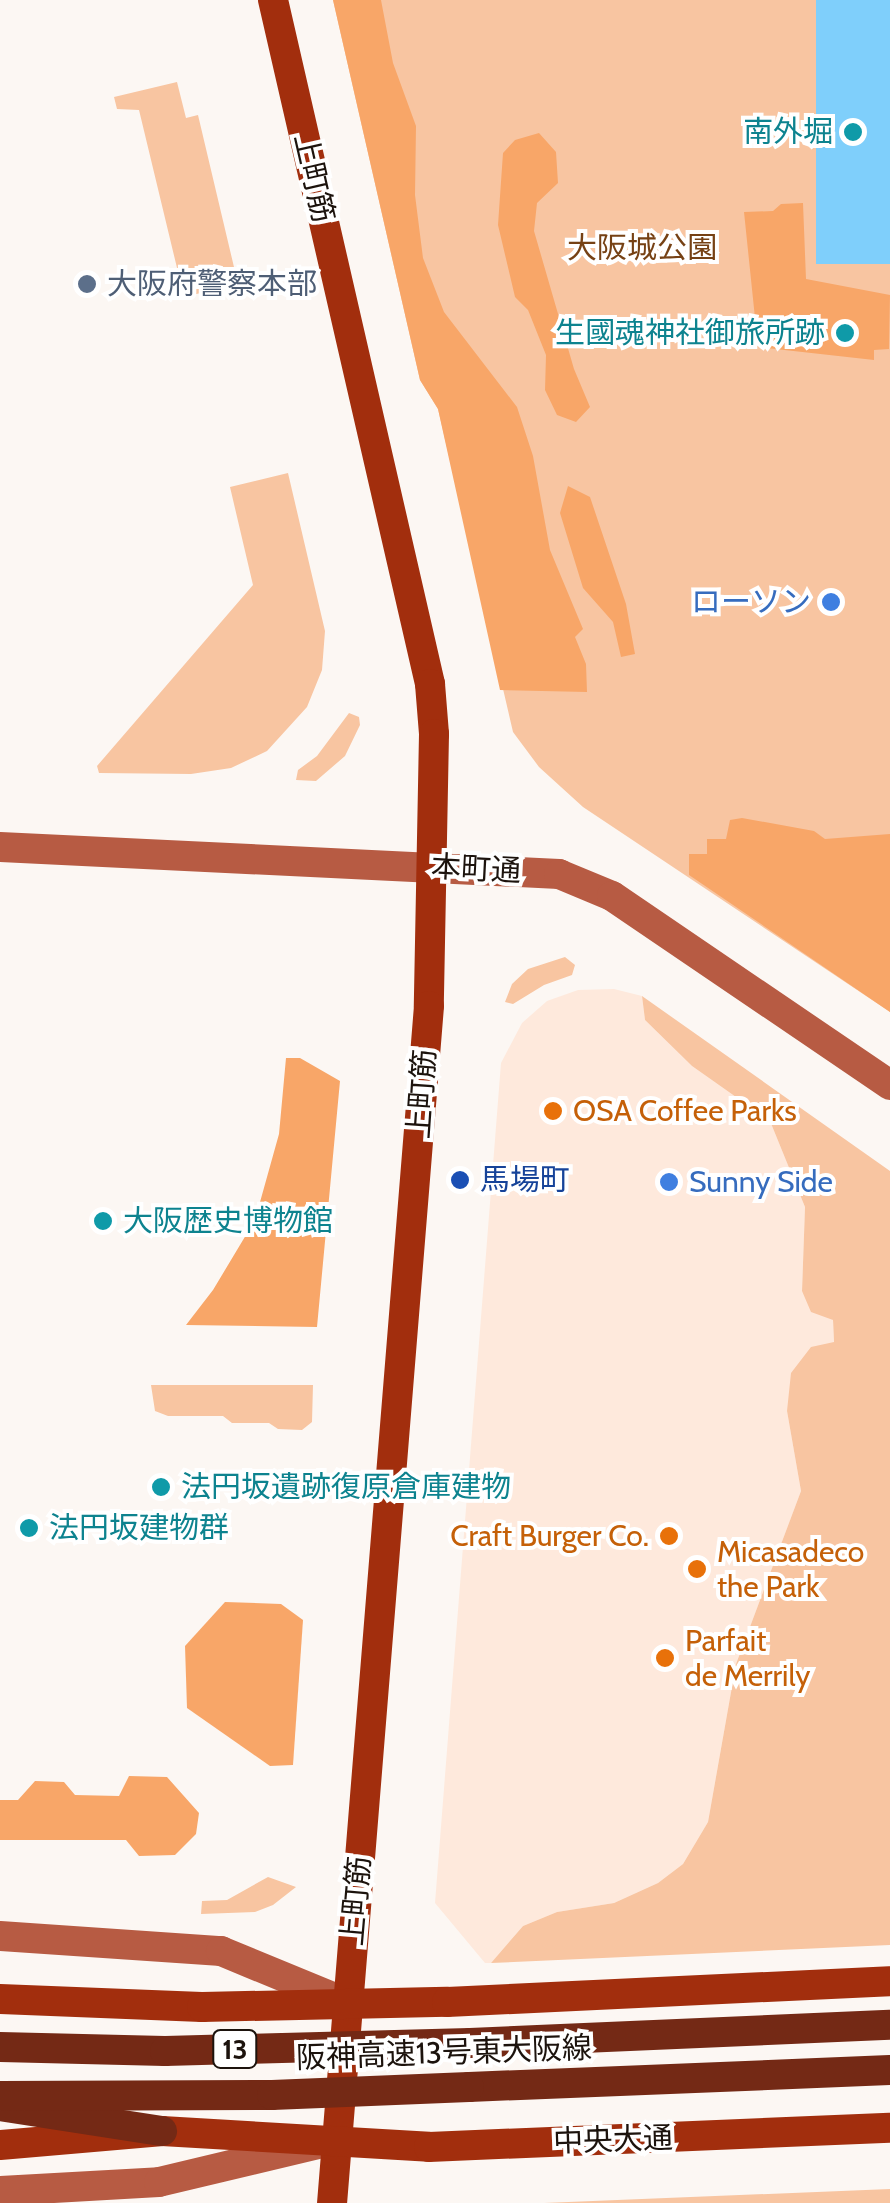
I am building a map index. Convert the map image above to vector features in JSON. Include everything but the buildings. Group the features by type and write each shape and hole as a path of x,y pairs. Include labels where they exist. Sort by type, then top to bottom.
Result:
{"highway":[{"name":"阪神高速13号東大阪線","path":"0,2048 203,2050 890,2025"},
{"name":"阪神高速13号東大阪線","path":"0,2096 272,2095 890,2070"},
{"path":"0,2106 162,2131"}],"main road":[{"name":"上町筋","path":"273,0 430,684 433,866 429,1006 332,2203"},
{"path":"0,1998 202,2007 890,1981"},
{"name":"中央大通","path":"0,2145 162,2131 430,2147 890,2128"}],"street":[{"name":"本町通","path":"0,846 559,874 612,896 890,1085"},
{"path":"0,1936 221,1952 348,2003"},
{"name":"中央大通","path":"0,2191 160,2182 336,2140"}],"shaded area":[{"path":"333,0 381,0 393,63 416,126 415,195 423,258 444,312 517,407 533,456 550,550 583,629 575,637 586,664 587,692 500,690 438,409 420,380"},
{"path":"539,133 556,152 558,183 537,203 534,231 574,369 590,407 576,422 557,415 545,390 546,355 528,310 515,297 498,225 503,153 515,140"},
{"path":"803,203 806,279 890,295 889,349 874,350 874,360 758,347 744,212 773,211 781,204"},
{"path":"568,486 590,497 626,604 635,654 621,657 613,622 583,588 560,513"},
{"path":"742,818 814,831 825,839 890,834 890,1012 689,875 689,854 707,854 707,839 726,839 730,820"},
{"path":"614,989 642,996 645,1020 692,1066 770,1121 805,1207 802,1291 833,1320 834,1343 787,1411 801,1491 736,1664 708,1822 683,1864 658,1883 614,1903 557,1912 523,1926 491,1963 485,1963 435,1903 501,1063 522,1023 547,1001 578,990"},
{"path":"286,1058 300,1058 340,1081 317,1327 186,1325 213,1290 255,1220 279,1134"},
{"path":"225,1602 281,1604 303,1620 293,1765 270,1766 187,1708 185,1646"},
{"path":"129,1776 167,1777 199,1813 196,1834 175,1855 139,1856 126,1840 0,1840 0,1800 18,1800 35,1781 64,1782 75,1795 119,1796"}],"green space":[{"name":"大阪城公園","path":"333,0 890,0 890,1012 583,807 539,767 513,732 438,409 420,380"},
{"path":"177,82 186,118 198,115 238,284 184,297 139,110 117,109 114,97"},
{"path":"288,473 325,631 322,670 307,707 267,751 231,768 191,774 99,773 97,766 253,585 230,487"},
{"path":"349,713 359,717 360,725 345,756 316,781 296,780 298,770 317,756"},
{"path":"565,957 575,965 572,975 544,985 513,1004 505,1002 512,984 528,969"},
{"path":"642,996 890,1171 890,1945 491,1963 523,1926 557,1912 614,1903 658,1883 683,1864 708,1822 736,1664 801,1491 787,1411 791,1373 811,1347 834,1342 833,1320 811,1312 802,1291 805,1207 770,1121 692,1066 645,1020"},
{"path":"151,1385 313,1385 312,1422 302,1430 278,1429 269,1423 232,1423 223,1416 168,1416 155,1411"},
{"path":"268,1877 296,1887 273,1905 255,1912 201,1914 202,1901 227,1900"},
{"path":"890,2189 890,2203 544,2203"}],"water":[{"name":"南外堀","path":"816,0 890,0 890,264 816,264"}],"place":[{"name":"南外堀","path":"853,132"},
{"name":"大阪府警察本部","path":"87,284"},
{"name":"生國魂神社御旅所跡","path":"845,333"},
{"name":"ローソン","path":"831,602"},
{"name":"OSA Coffee Parks","path":"553,1111"},
{"name":"馬場町","path":"460,1180"},
{"name":"Sunny Side","path":"669,1182"},
{"name":"大阪歴史博物館","path":"103,1221"},
{"name":"法円坂遺跡復原倉庫建物","path":"161,1487"},
{"name":"法円坂建物群","path":"29,1528"},
{"name":"Craft Burger Co.","path":"669,1536"},
{"name":"Micasadeco the Park","path":"697,1569"},
{"name":"Parfait de Merrily","path":"665,1658"}]}
